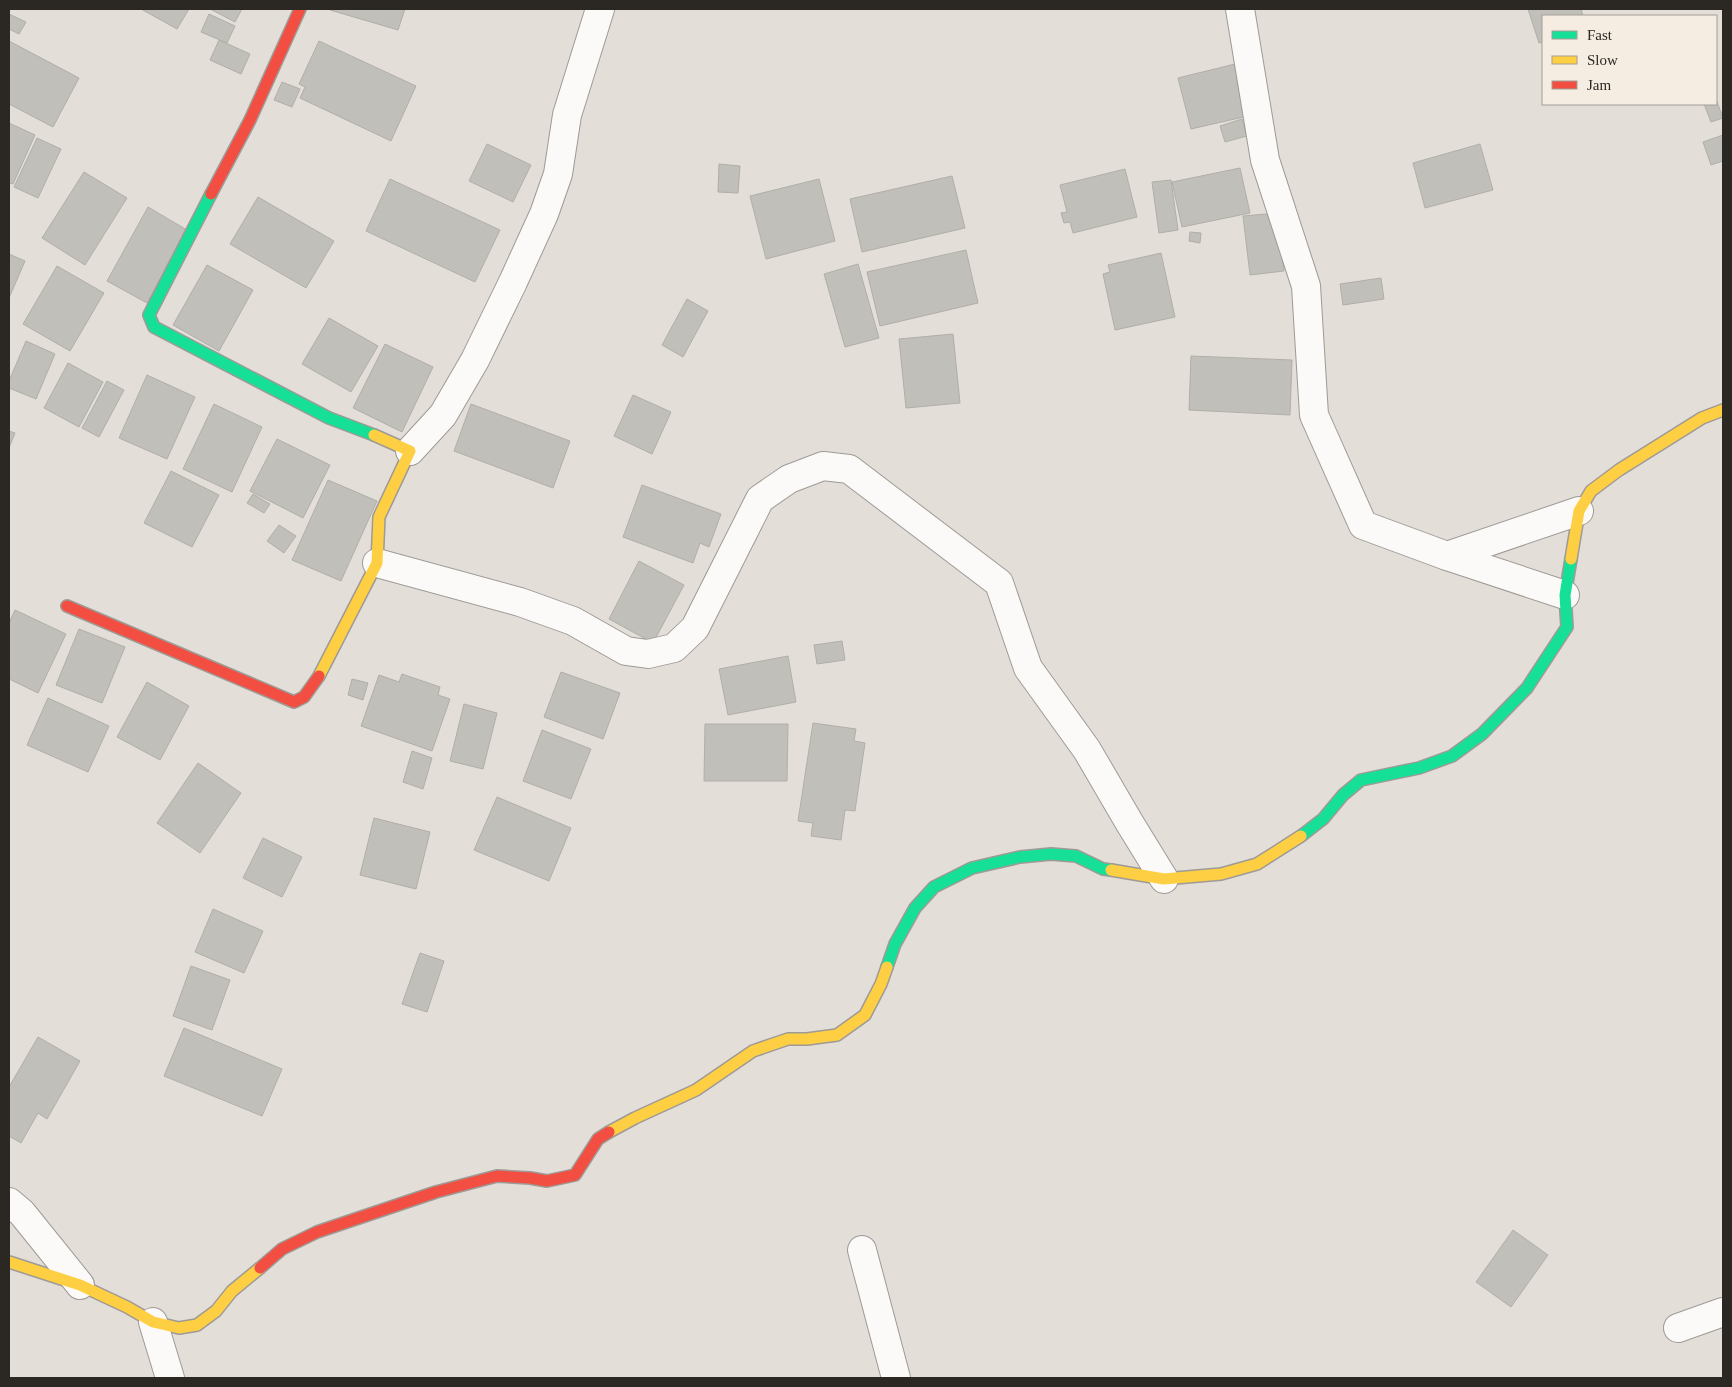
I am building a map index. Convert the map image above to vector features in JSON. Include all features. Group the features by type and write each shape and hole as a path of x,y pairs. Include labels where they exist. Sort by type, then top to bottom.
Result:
{"street":[{"path":"300,9 250,120 149,315 154,328 329,418 410,451"},
{"path":"67,606 294,702 304,697 322,673 377,563 379,517 410,451 443,416 475,360 544,214 558,174 567,115 600,9"},
{"path":"1240,9 1265,160 1306,286 1314,415 1363,525 1447,556 1565,595"},
{"path":"9,1262 80,1285 127,1307 153,1322 179,1328 197,1325 216,1311 232,1291 282,1249 317,1232 436,1192 497,1176 548,1181 575,1175 598,1139 635,1118 696,1090 753,1051 788,1039 837,1035 865,1016 881,984 895,944 915,908 934,887 972,868 1020,857 1051,854 1076,856 1103,869 1164,879 1221,874 1257,864 1295,841 1324,820 1343,795 1361,780 1419,768 1452,756 1482,734 1527,688 1568,627 1565,595 1579,511 1591,491 1619,470 1702,418 1723,410"},
{"path":"377,563 520,602 573,621 626,651 648,654 674,648 695,628 760,499 789,479 823,466 849,470 999,583 1028,668 1088,750 1164,879"},
{"path":"1447,556 1579,511"},
{"path":"9,1202 22,1214 80,1285"},
{"path":"862,1250 896,1378"},
{"path":"1678,1328 1723,1312"},
{"path":"153,1322 170,1378"}],"building":[{"path":"141,9 189,9 177,29"},
{"path":"210,9 242,9 235,22"},
{"path":"330,9 405,9 398,30"},
{"path":"1528,9 1581,9 1583,15 1542,15 1542,42 1539,43"},
{"path":"9,14 26,22 19,34 9,29"},
{"path":"209,14 235,26 227,43 201,32"},
{"path":"219,40 250,54 241,74 210,60"},
{"path":"9,41 79,78 53,127 9,104"},
{"path":"319,41 416,86 391,141 300,98 305,87 299,84"},
{"path":"1235,64 1248,116 1191,129 1178,78"},
{"path":"282,82 300,89 292,107 274,100"},
{"path":"1717,102 1723,118 1711,122 1704,105 1717,105"},
{"path":"1242,119 1247,136 1225,142 1220,126"},
{"path":"9,123 35,135 13,184 9,183"},
{"path":"1723,135 1723,161 1711,165 1703,142"},
{"path":"37,138 61,149 38,198 14,187"},
{"path":"487,144 531,165 513,202 469,181"},
{"path":"1480,144 1493,190 1425,208 1413,163"},
{"path":"719,164 740,166 738,193 718,192"},
{"path":"1240,168 1250,213 1182,227 1172,182"},
{"path":"1125,169 1137,217 1073,233 1070,222 1064,223 1061,213 1067,212 1060,185"},
{"path":"84,172 127,198 85,265 42,238"},
{"path":"952,176 965,228 862,252 850,199"},
{"path":"390,179 500,230 475,282 366,231"},
{"path":"819,179 835,241 766,259 750,196"},
{"path":"1171,180 1178,230 1159,233 1152,182"},
{"path":"258,197 334,241 306,288 230,244"},
{"path":"148,207 187,230 147,303 107,281"},
{"path":"1278,213 1284,271 1250,275 1243,216"},
{"path":"1190,232 1201,233 1200,243 1189,241"},
{"path":"966,250 978,303 880,326 867,272"},
{"path":"1161,253 1175,317 1115,330 1103,274 1110,272 1108,265"},
{"path":"9,254 25,261 9,298"},
{"path":"858,264 879,338 845,347 824,274"},
{"path":"207,265 253,290 219,351 173,325"},
{"path":"57,266 104,293 70,351 23,324"},
{"path":"1381,278 1384,299 1343,305 1340,284"},
{"path":"687,299 708,311 683,357 662,345"},
{"path":"329,318 378,346 351,392 302,364"},
{"path":"953,334 960,403 906,408 899,339"},
{"path":"26,341 55,354 36,399 9,388 9,381"},
{"path":"385,344 433,367 402,432 353,408"},
{"path":"1191,356 1292,360 1290,415 1189,410"},
{"path":"68,363 103,382 79,427 44,408"},
{"path":"147,375 195,397 167,459 119,438"},
{"path":"107,381 124,390 99,437 82,428"},
{"path":"633,395 671,412 652,454 614,436"},
{"path":"214,404 262,427 232,492 183,469"},
{"path":"471,404 570,441 553,488 454,451"},
{"path":"9,431 15,433 9,448"},
{"path":"277,439 330,465 303,518 250,491"},
{"path":"171,471 219,495 192,547 144,523"},
{"path":"328,480 377,501 341,581 292,560"},
{"path":"642,485 721,514 709,547 700,543 693,563 623,537"},
{"path":"253,494 270,504 264,513 247,503"},
{"path":"279,525 296,536 284,553 267,541"},
{"path":"639,561 684,585 653,643 609,619"},
{"path":"15,610 66,634 38,693 9,679 9,623"},
{"path":"79,629 125,647 102,703 56,685"},
{"path":"842,641 845,660 817,664 814,645"},
{"path":"788,656 796,702 728,715 719,669"},
{"path":"561,672 620,693 603,739 544,717"},
{"path":"402,674 440,687 438,695 450,699 432,751 361,726 379,675 399,682"},
{"path":"352,679 368,683 363,700 348,695"},
{"path":"147,682 189,706 160,760 117,737"},
{"path":"48,698 109,726 88,772 27,745"},
{"path":"464,704 497,713 483,769 450,761"},
{"path":"813,723 856,729 854,741 865,743 855,811 845,810 841,840 811,836 813,823 798,821"},
{"path":"705,724 788,724 787,781 704,781"},
{"path":"542,730 591,749 571,799 523,781"},
{"path":"412,751 432,758 423,789 403,782"},
{"path":"198,763 241,793 200,853 157,823"},
{"path":"497,797 571,828 549,881 474,850"},
{"path":"374,818 430,832 416,889 360,875"},
{"path":"263,838 302,857 282,897 243,878"},
{"path":"213,909 263,931 244,973 195,952"},
{"path":"420,953 444,961 427,1012 402,1004"},
{"path":"191,966 230,980 212,1030 173,1016"},
{"path":"184,1028 282,1069 262,1116 164,1076"},
{"path":"38,1037 80,1061 47,1119 38,1113 21,1143 9,1136 9,1087"},
{"path":"1513,1230 1548,1255 1511,1307 1476,1282"}],"traffic: fast":[{"path":"211,194 149,315 154,327 329,418 374,435"},
{"path":"1301,836 1323,819 1343,795 1361,780 1419,768 1452,756 1482,734 1527,688 1567,627 1565,595 1571,559"},
{"path":"887,967 895,944 915,908 934,887 972,868 1020,857 1051,854 1076,856 1103,869 1111,870"}],"traffic: slow":[{"path":"1571,559 1579,511 1591,491 1619,470 1702,418 1723,410"},
{"path":"319,676 377,563 379,517 410,451 374,435"},
{"path":"1111,870 1164,879 1221,874 1257,864 1301,836"},
{"path":"609,1132 696,1090 753,1051 788,1039 807,1039 837,1035 865,1015 881,984 887,967"},
{"path":"9,1262 80,1285 127,1307 153,1322 179,1328 197,1325 216,1311 232,1291 260,1268"}],"traffic: jam":[{"path":"211,194 250,120 300,9"},
{"path":"67,606 294,702 304,697 319,676"},
{"path":"260,1268 282,1249 317,1232 436,1192 497,1176 547,1181 575,1175 598,1139 609,1132"}]}
